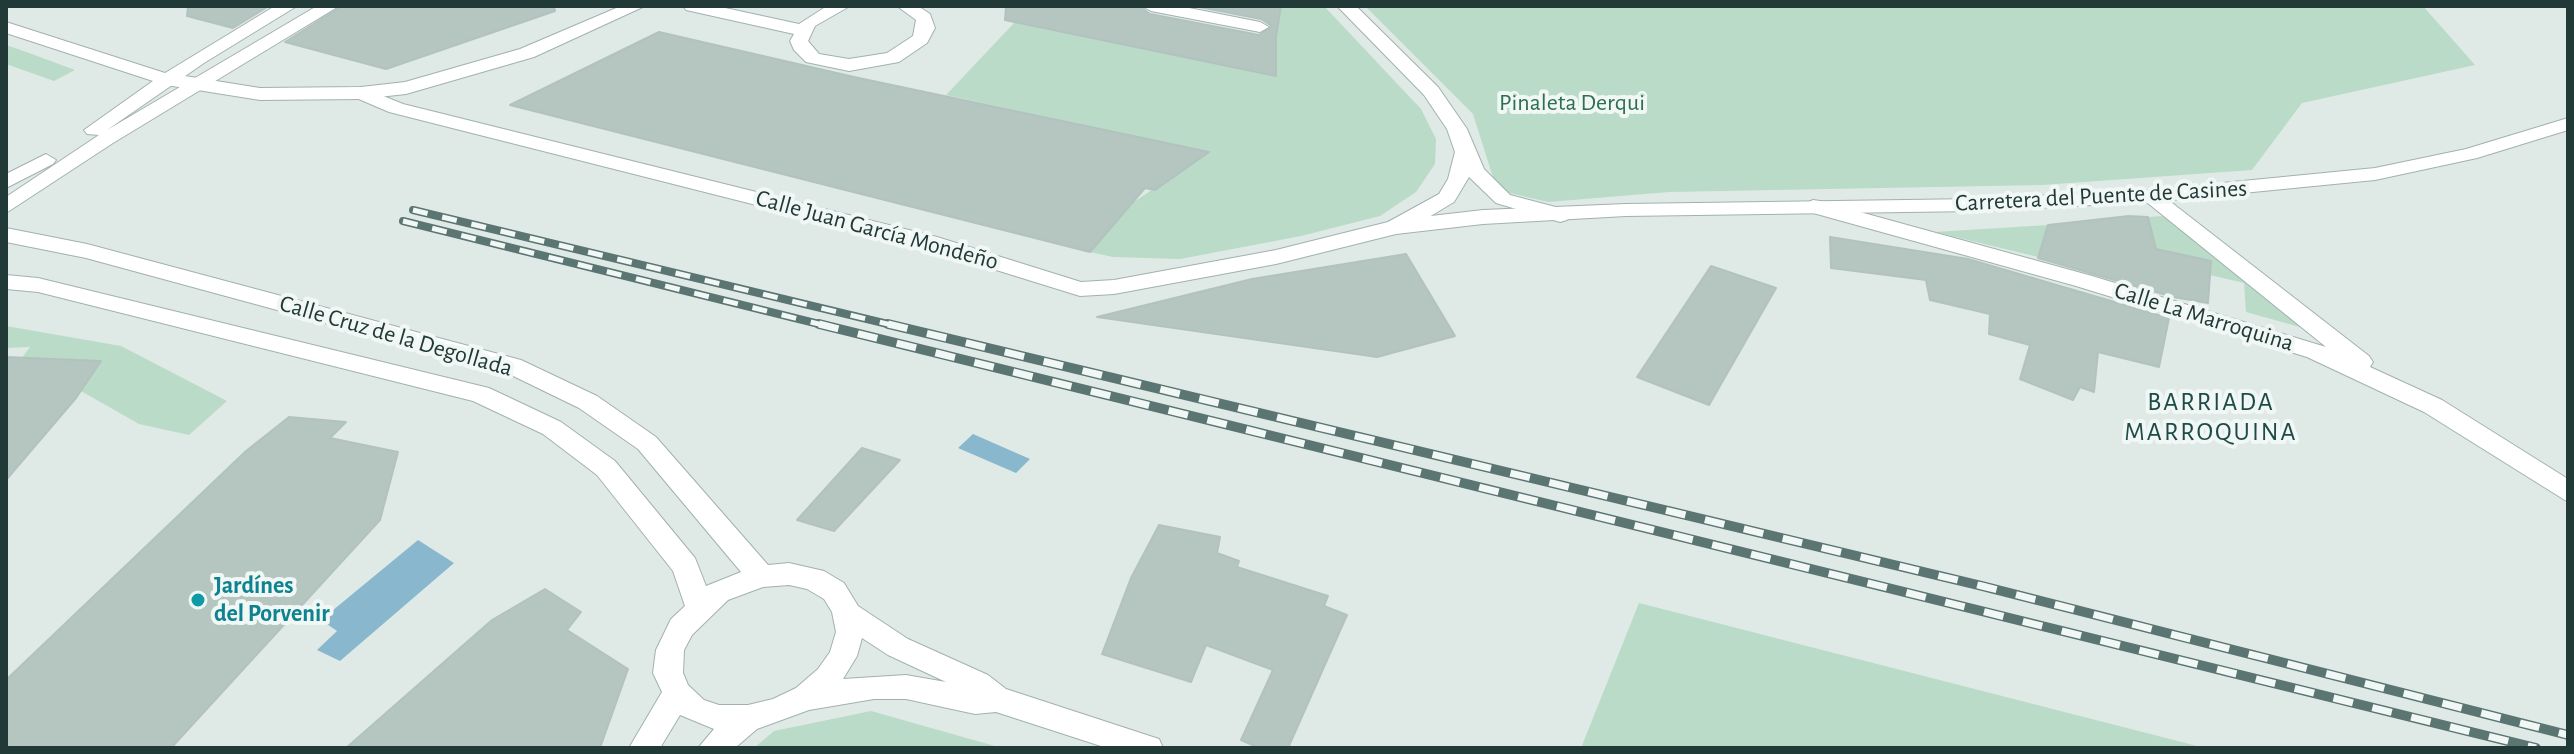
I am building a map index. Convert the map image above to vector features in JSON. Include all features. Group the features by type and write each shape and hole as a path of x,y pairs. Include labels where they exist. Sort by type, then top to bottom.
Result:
{"street":[{"path":"6,182 87,134 166,79 288,6"},
{"path":"6,207 69,162 330,6"},
{"path":"6,27 195,86 260,94 361,93 406,88 527,53 636,6"},
{"path":"692,6 802,30"},
{"path":"827,7 802,30 799,41 803,50 828,64 871,64 892,58 921,39 926,28 924,18 906,6"},
{"path":"1151,6 1260,27"},
{"path":"1346,6 1431,91 1457,129 1475,172 1490,187 1503,199 1560,215"},
{"name":"Calle Juan García Mondeño","path":"361,93 396,108 929,242 1080,289 1114,287 1261,260 1396,227 1483,217 1626,210"},
{"name":"Carretera del Puente de Casines","path":"1626,210 1976,205 2151,196 2375,174 2470,154 2568,124"},
{"path":"1465,152 1458,179 1447,198 1483,217 1490,205 1490,187"},
{"path":"2151,196 2385,381"},
{"name":"Calle Juan García Mondeño","path":"1396,227 1447,198"},
{"name":"Calle La Marroquina","path":"1813,206 2257,332 2385,381 2492,441 2568,492"},
{"name":"Calle Cruz de la Degollada","path":"6,235 87,251 513,366 588,402 647,443 761,576"},
{"name":"Calle Cruz de la Degollada","path":"6,282 38,285 480,394 552,428 606,468 685,566 699,606"},
{"path":"789,574 814,579 834,591 848,614 850,632 843,656 828,678 806,697 778,711 748,718 719,718 694,709 677,693 668,673 670,650 681,627 699,606 718,592 761,576 789,574"},
{"path":"848,614 898,647 978,684 996,699 1148,748"},
{"path":"806,697 874,687 906,687 975,701 996,699"},
{"path":"644,748 677,693"},
{"path":"713,748 748,718"}],"green space":[{"path":"1281,6 1324,6 1421,109 1436,139 1435,164 1416,192 1380,216 1301,236 1180,259 1113,257 1090,252 1131,204 1208,152 946,95 1015,22 1275,76 1276,36"},
{"name":"Pinaleta Derqui","path":"1365,6 2423,6 2475,65 2302,103 2252,170 2042,185 1669,192 1548,202 1497,190 1473,114"},
{"path":"6,45 75,70 54,81 6,64"},
{"path":"2164,216 2307,329 2246,312 2244,283 2210,275 2211,261 2156,249 2148,217"},
{"path":"2048,225 2038,257 1935,232"},
{"path":"6,326 121,346 227,401 189,435 139,424 81,391 100,361 6,379 30,347 6,348"},
{"path":"1639,603 2205,748 1581,748"},
{"path":"871,711 1002,748 754,748 774,731"}],"water":[{"path":"973,434 1030,459 1016,473 958,448"},
{"path":"418,540 454,563 340,661 317,650 337,631 321,620"}],"building":[{"path":"188,6 269,6 233,28 187,16"},
{"path":"342,6 554,6 555,11 386,69 285,42"},
{"path":"1006,6 1139,6 1150,14 1259,35 1272,26 1261,19 1194,6 1281,6 1276,36 1276,76 1005,20"},
{"path":"659,32 1209,152 1155,190 1145,188 1090,252 510,105"},
{"path":"2129,216 2148,217 2156,249 2211,261 2208,303 2173,297 2038,258 2048,225"},
{"path":"1830,237 1968,259 2169,318 2159,367 2098,352 2094,392 2080,387 2073,400 2020,379 2030,345 1989,334 1990,314 1930,300 1926,280 1831,268"},
{"path":"1406,254 1455,336 1377,357 1097,317 1252,279"},
{"path":"1711,266 1776,288 1709,405 1637,377"},
{"path":"6,357 101,361 76,398 6,480"},
{"name":"Jardínes del Porvenir","path":"289,417 346,422 330,438 398,452 380,520 171,748 6,748 6,680 246,451"},
{"path":"862,448 900,460 834,531 797,520"},
{"path":"1159,525 1220,537 1217,553 1239,561 1237,567 1328,596 1324,606 1347,615 1288,748 1259,748 1241,740 1273,670 1206,645 1191,682 1102,654 1131,578"},
{"path":"545,589 581,612 567,630 628,669 600,748 346,748 492,620"}],"railway":[{"path":"413,210 896,326"},
{"path":"403,221 827,326"},
{"path":"819,324 2536,748"},
{"path":"888,324 1982,586 2568,735"}],"place":[{"name":"Jardínes del Porvenir","path":"198,600"}],"district":[{"name":"BARRIADA MARROQUINA","path":"2211,417"}]}
